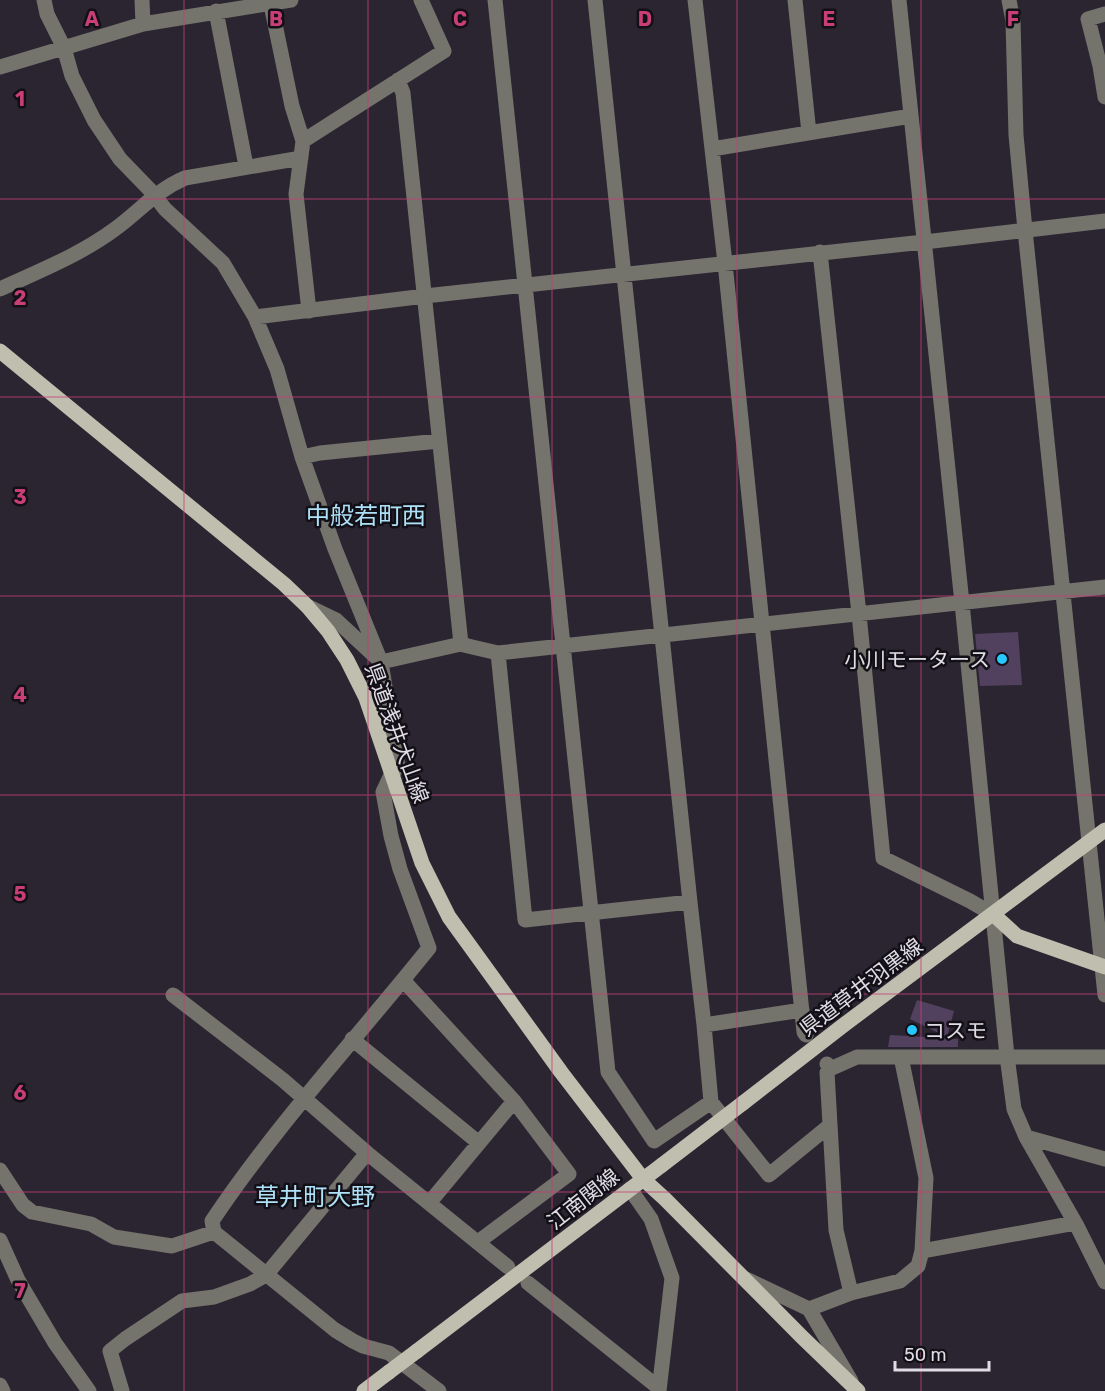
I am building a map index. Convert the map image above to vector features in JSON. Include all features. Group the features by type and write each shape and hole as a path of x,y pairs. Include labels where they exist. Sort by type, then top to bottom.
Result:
{"main road":[{"name":"県道浅井犬山線","path":"0,351 284,584 307,606 328,632 347,660 366,698 422,863 449,917 561,1072 643,1179"},
{"name":"県道草井羽黒線","path":"643,1179 845,1024 1105,830"},
{"path":"994,915 1017,936 1103,967"},
{"name":"江南関線","path":"364,1391 643,1179 666,1198 856,1389"}],"street":[{"path":"44,0 64,48 72,76 94,120 120,159 165,209 224,263 255,317 277,369 302,457 335,549 381,662 398,767 382,792 400,869 429,948 304,1098 225,1202 212,1221 214,1232 344,1335 363,1346 390,1353 428,1388"},
{"path":"142,0 143,24"},
{"path":"0,67 143,24 269,1 291,0"},
{"path":"303,141 444,51 421,0"},
{"path":"495,0 608,1072 654,1141 711,1102"},
{"path":"595,0 711,1102 769,1175 829,1126"},
{"path":"695,0 806,1035"},
{"path":"795,0 809,133"},
{"path":"899,0 1014,1109 1026,1137 1075,1223 1105,1282"},
{"path":"1009,0 1013,21 1016,135 1025,230 1105,995"},
{"path":"269,1 292,106 303,141 296,194 309,311"},
{"path":"216,11 246,166"},
{"path":"1105,14 1089,19 1105,97"},
{"path":"398,80 403,93 461,644"},
{"path":"712,149 911,116"},
{"path":"0,289 85,249 115,229 170,184 185,178 301,158"},
{"path":"255,317 1105,221"},
{"path":"820,252 883,858 994,915"},
{"path":"302,457 320,453 439,441"},
{"path":"381,662 461,644 498,653 1105,587"},
{"path":"307,606 336,620 381,662"},
{"path":"498,653 525,920 690,902"},
{"path":"404,980 514,1101 568,1174 478,1242"},
{"path":"173,995 304,1098 367,1153 508,1267"},
{"path":"704,1025 802,1010"},
{"path":"352,1039 479,1143"},
{"path":"851,1293 836,1230 829,1126 828,1066 857,1057 1105,1057"},
{"path":"809,1309 851,1293 900,1281 918,1266 922,1251 926,1178 901,1057"},
{"path":"430,1202 514,1101"},
{"path":"1026,1137 1105,1159"},
{"path":"122,1391 110,1351 182,1301 213,1297 250,1284 266,1275 367,1153"},
{"path":"0,1170 23,1205 32,1212 91,1224 114,1237 172,1246 214,1232"},
{"path":"630,1189 651,1219 672,1278 659,1390"},
{"path":"922,1251 1075,1223"},
{"path":"0,1240 18,1280 55,1343 89,1391"},
{"path":"744,1278 809,1309 856,1389"},
{"path":"528,1283 659,1390"},
{"path":"0,1385 3,1391"}],"building":[{"path":"1018,632 1022,685 980,686 975,634"},
{"path":"917,1000 954,1011 947,1037 910,1019"},
{"path":"890,1035 958,1039 958,1047 888,1047"}],"place":[{"name":"小川モータース","path":"1002,659"},
{"name":"コスモ","path":"912,1030"}],"district":[{"name":"中般若町西","path":"366,516"},
{"name":"草井町大野","path":"315,1197"}]}
